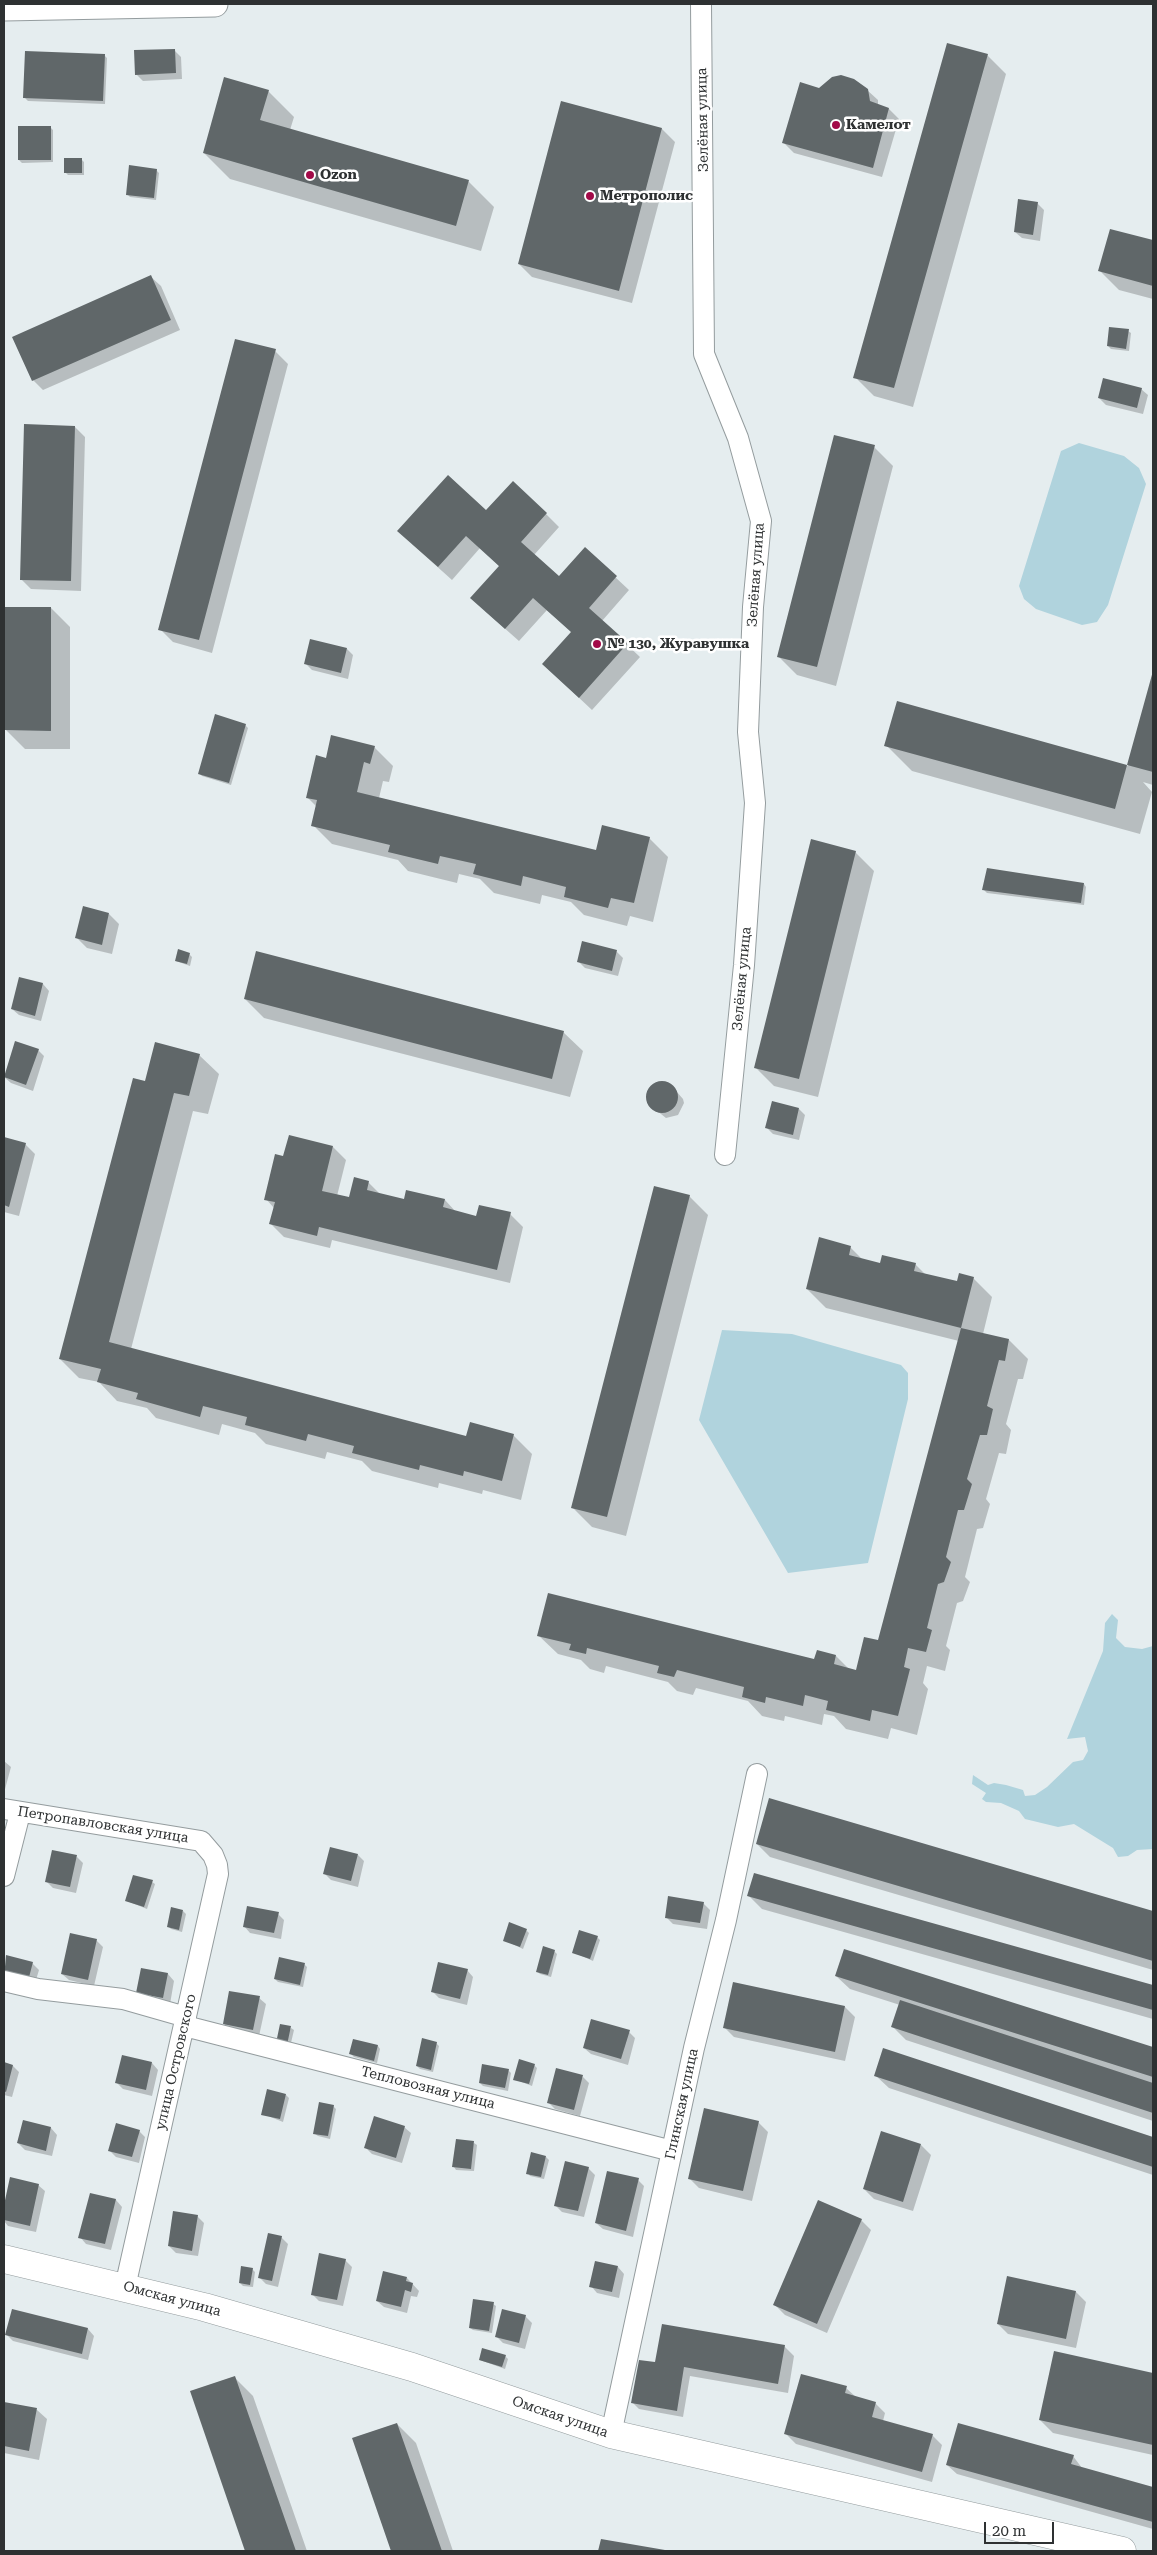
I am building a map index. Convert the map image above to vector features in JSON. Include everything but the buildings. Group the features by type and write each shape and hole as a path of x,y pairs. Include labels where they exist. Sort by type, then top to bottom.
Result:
{"main road":[{"name":"Омская улица","path":"4,2259 204,2307 412,2366 611,2434 1122,2551"}],"street":[{"path":"4,8 215,4"},
{"name":"Зелёная улица","path":"701,4 704,354 738,438 761,521 752,607 748,732 755,803 744,965 724,1155"},
{"name":"Глинская улица","path":"611,2434 694,2048 726,1920 757,1774"},
{"path":"4,1876 12,1811"},
{"name":"Петропавловская улица","path":"12,1811 202,1841"},
{"name":"улица Островского","path":"125,2287 218,1874 213,1855 202,1841"},
{"name":"Тепловозная улица","path":"4,1981 38,1989 122,1999 186,2021 672,2151"}],"shaded area":[{"path":"1079,443 1124,456 1139,468 1146,484 1108,605 1097,622 1082,625 1036,609 1024,599 1019,586 1061,451"},
{"path":"722,1330 792,1334 901,1365 908,1373 908,1399 868,1563 788,1573 699,1420"},
{"path":"1112,1614 1118,1620 1116,1638 1125,1647 1142,1649 1153,1646 1153,1849 1137,1850 1128,1856 1118,1857 1113,1848 1074,1824 1058,1827 1025,1819 1019,1811 1001,1803 986,1802 982,1799 986,1793 972,1784 973,1775 988,1785 994,1783 1006,1785 1023,1790 1025,1796 1035,1795 1047,1787 1073,1762 1083,1760 1088,1751 1085,1737 1067,1739 1103,1651 1105,1623"}],"place":[{"name":"Камелот","path":"836,125"},
{"name":"Ozon","path":"310,175"},
{"name":"Метрополис","path":"590,196"},
{"name":"№ 130, Журавушка","path":"597,644"}]}
